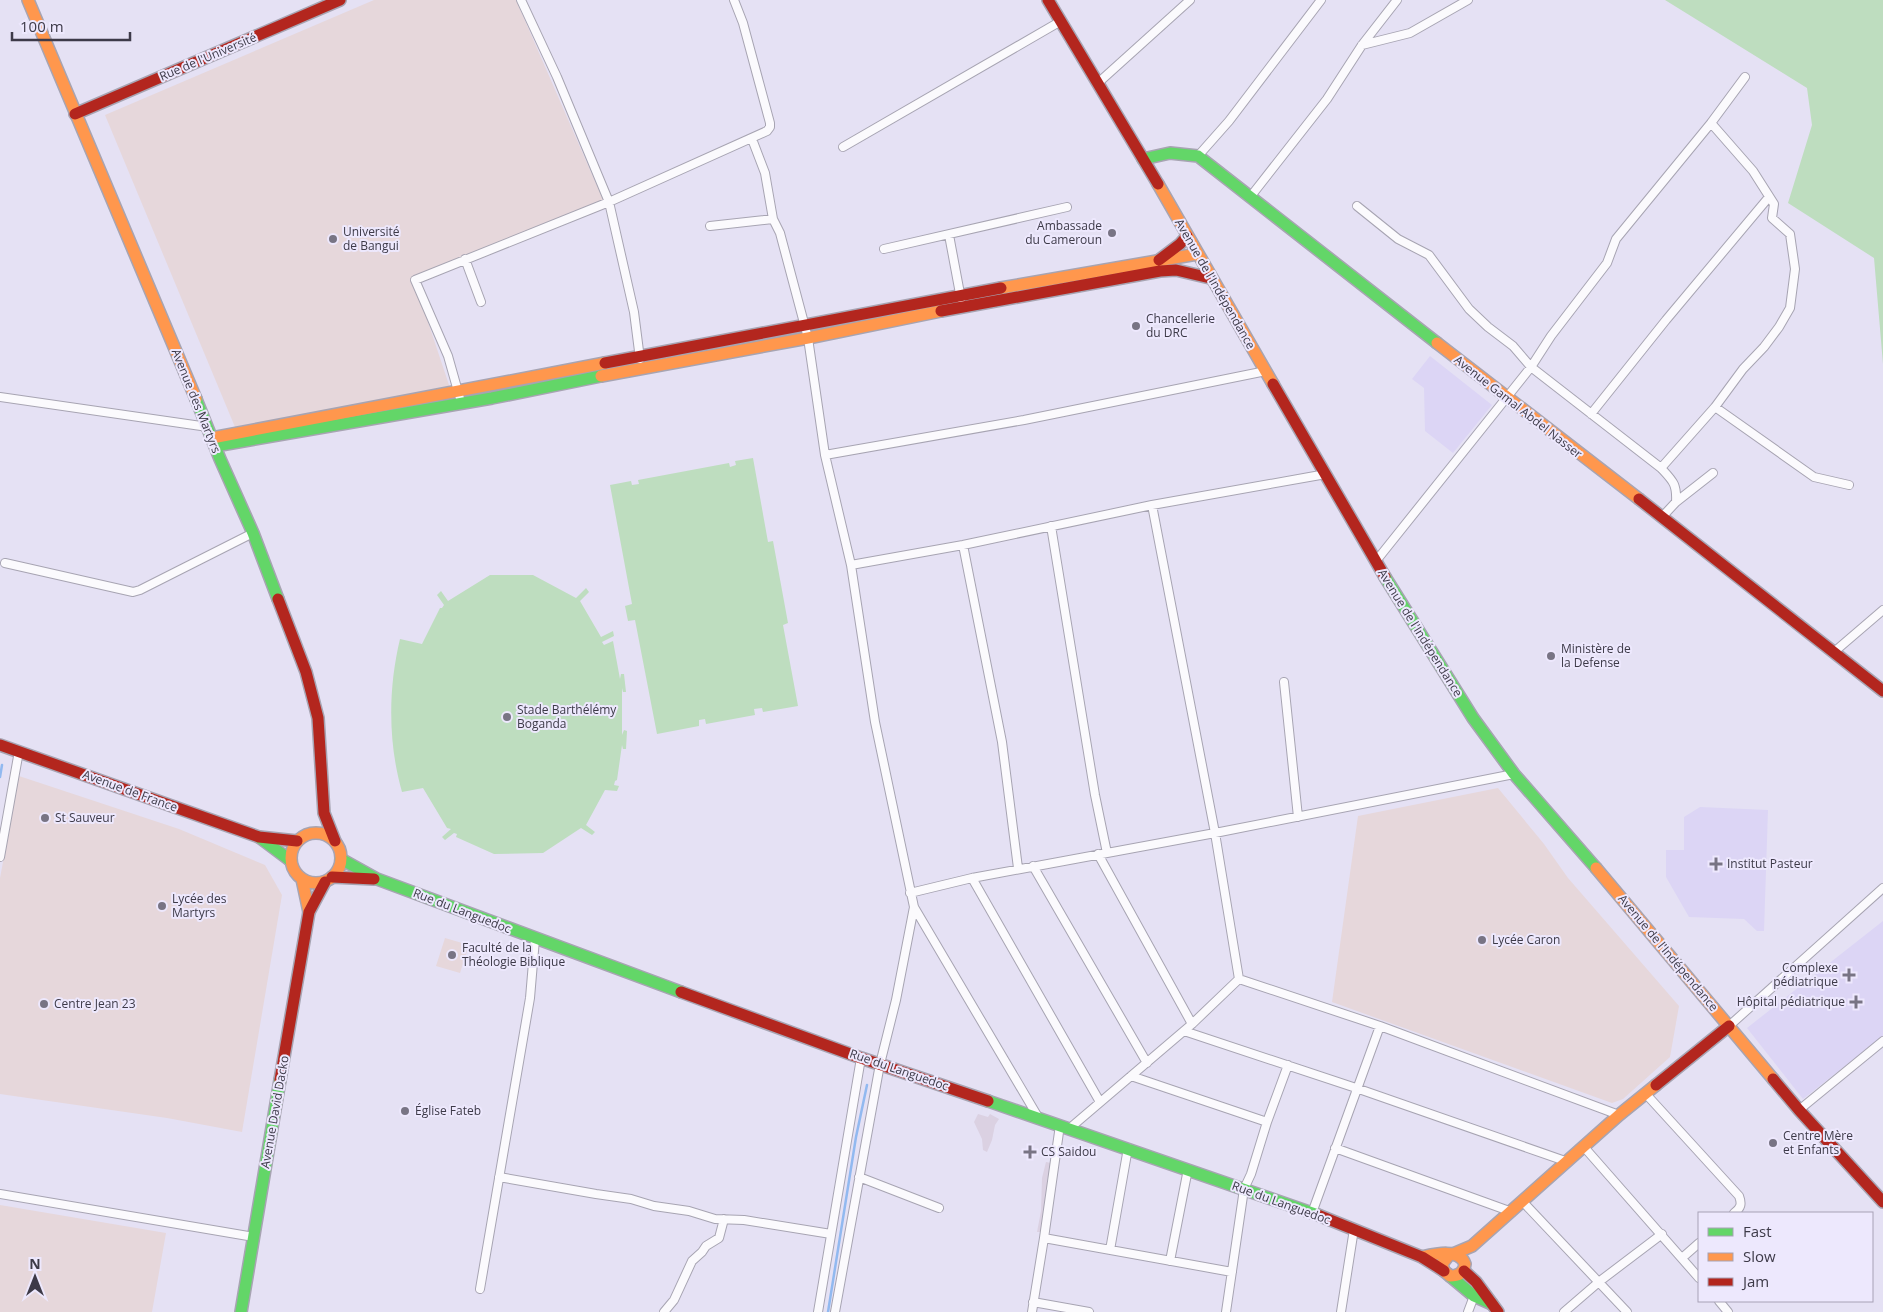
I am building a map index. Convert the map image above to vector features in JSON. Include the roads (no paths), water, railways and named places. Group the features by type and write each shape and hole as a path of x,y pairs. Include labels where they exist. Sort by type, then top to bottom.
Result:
{"main road":[{"name":"Avenue des Martyrs","path":"28,0 253,533 306,672 318,718 324,813 334,841"},
{"name":"Rue de l'Université","path":"75,114 340,0"},
{"name":"Avenue de l'Indépendance","path":"1048,0 1143,159 1196,254 1376,561 1473,718 1514,774 1611,885 1799,1110 1883,1202"},
{"name":"Avenue Gamal Abdel Nasser","path":"1143,159 1172,152 1183,152 1198,156 1883,691"},
{"path":"1155,262 1175,249 1187,236"},
{"path":"641,362 808,338 962,301 1196,254"},
{"path":"214,442 641,362 805,325 1160,271 1191,272 1210,278"},
{"name":"Avenue de France","path":"0,745 259,837 297,841"},
{"path":"311,834 327,836 334,841 340,850 341,859 338,871 328,880 312,883 302,879 291,861 292,851 297,841 311,834 324,813"},
{"name":"Avenue de France","path":"259,837 291,861"},
{"name":"Rue du Languedoc","path":"341,859 377,879 535,939 861,1058 1065,1126 1354,1229 1422,1257 1474,1296 1495,1308"},
{"name":"Avenue David Dacko","path":"302,879 309,912"},
{"name":"Rue du Languedoc","path":"328,880 377,879"},
{"name":"Avenue David Dacko","path":"241,1312 309,912 328,880"},
{"path":"1472,1246 1464,1268 1458,1276 1447,1274 1444,1260 1451,1254 1472,1246 1645,1093 1729,1026"},
{"path":"1422,1257 1436,1254 1451,1254 1462,1258 1464,1268 1495,1308"}],"street":[{"path":"521,0 557,77 609,202 634,312 641,362"},
{"path":"460,397 448,356 415,280 609,202 767,131 770,127 770,122 743,23 734,0"},
{"path":"1098,83 1190,0"},
{"path":"1198,156 1229,121 1321,0"},
{"path":"1251,196 1327,99 1362,45 1397,0"},
{"path":"1362,45 1410,33 1468,0"},
{"path":"843,146 1061,21"},
{"path":"1376,561 1531,368 1552,336 1607,263 1616,239 1745,77"},
{"path":"1661,468 1715,407 1725,392 1779,327 1790,308 1795,269 1790,234 1772,218 1774,204 1753,171 1711,122"},
{"path":"752,139 765,173 773,219 780,233 808,338 825,455 851,564 875,722 914,907 1038,1117"},
{"path":"1591,414 1666,320 1769,197"},
{"path":"1357,206 1398,239 1429,255 1470,309 1488,327 1513,346 1531,368 1661,468 1675,483 1677,489 1676,502"},
{"path":"884,250 1067,207"},
{"path":"710,226 773,219"},
{"path":"949,235 962,301"},
{"path":"465,259 481,302"},
{"path":"825,455 1024,420 1266,371"},
{"path":"0,397 208,427"},
{"path":"1715,407 1814,477 1849,485"},
{"path":"1662,517 1676,502 1713,473"},
{"path":"851,564 963,545 1152,505 1326,474"},
{"path":"1152,505 1215,833 1238,979"},
{"path":"1051,526 1095,796 1107,852"},
{"path":"5,563 133,592 253,533"},
{"path":"963,545 1002,742 1018,868"},
{"path":"1834,652 1883,610"},
{"path":"1874,619 1883,618"},
{"path":"1284,682 1298,817"},
{"path":"0,857 19,751"},
{"path":"910,893 1018,868 1215,833 1514,774"},
{"path":"1098,854 1192,1024"},
{"path":"1033,866 1147,1063"},
{"path":"972,878 1100,1102"},
{"path":"1729,1026 1883,888"},
{"path":"835,1312 880,1064 896,1000 914,907"},
{"path":"480,1289 530,998 535,939"},
{"path":"1032,1312 1065,1126 1100,1102 1147,1063 1192,1024 1238,979"},
{"path":"1238,979 1380,1026 1620,1115"},
{"path":"1312,1213 1380,1026"},
{"path":"1184,1031 1356,1088 1568,1162"},
{"path":"1799,1110 1883,1041"},
{"path":"818,1312 861,1058"},
{"path":"1226,1312 1244,1190 1288,1065"},
{"path":"1131,1076 1267,1122"},
{"path":"1645,1093 1739,1196 1740,1208 1735,1212"},
{"path":"1584,1147 1698,1277"},
{"path":"1110,1250 1128,1148"},
{"path":"1335,1148 1512,1212"},
{"path":"1170,1260 1188,1169"},
{"path":"499,1177 631,1199 714,1219 776,1224 831,1234"},
{"path":"859,1177 939,1208"},
{"path":"0,1194 254,1237"},
{"path":"1523,1202 1628,1312"},
{"path":"664,1312 674,1300 692,1261 706,1246 719,1238 724,1219"},
{"path":"1341,1312 1354,1229"},
{"path":"1564,1312 1600,1281 1662,1234"},
{"path":"1044,1238 1232,1272"},
{"path":"1682,1258 1698,1244"},
{"path":"1468,1312 1474,1296"},
{"path":"1033,1302 1089,1312"},
{"path":"1720,1302 1728,1312"}],"waterway":[{"path":"0,777 2,765"},
{"path":"828,1312 856,1137 867,1085"}],"place":[{"name":"Ambassade du Cameroun","path":"1112,233"},
{"name":"Université de Bangui","path":"333,239"},
{"name":"Chancellerie du DRC","path":"1136,326"},
{"name":"Ministère de la Defense","path":"1551,656"},
{"name":"Stade Barthélémy Boganda","path":"507,717"},
{"name":"St Sauveur","path":"45,818"},
{"name":"Institut Pasteur","path":"1716,864"},
{"name":"Lycée des Martyrs","path":"162,906"},
{"name":"Lycée Caron","path":"1482,940"},
{"name":"Faculté de la Théologie Biblique","path":"452,955"},
{"name":"Complexe pédiatrique","path":"1849,975"},
{"name":"Hôpital pédiatrique","path":"1856,1002"},
{"name":"Centre Jean 23","path":"44,1004"},
{"name":"Église Fateb","path":"405,1111"},
{"name":"Centre Mère et Enfants","path":"1773,1143"},
{"name":"CS Saidou","path":"1030,1152"}]}
